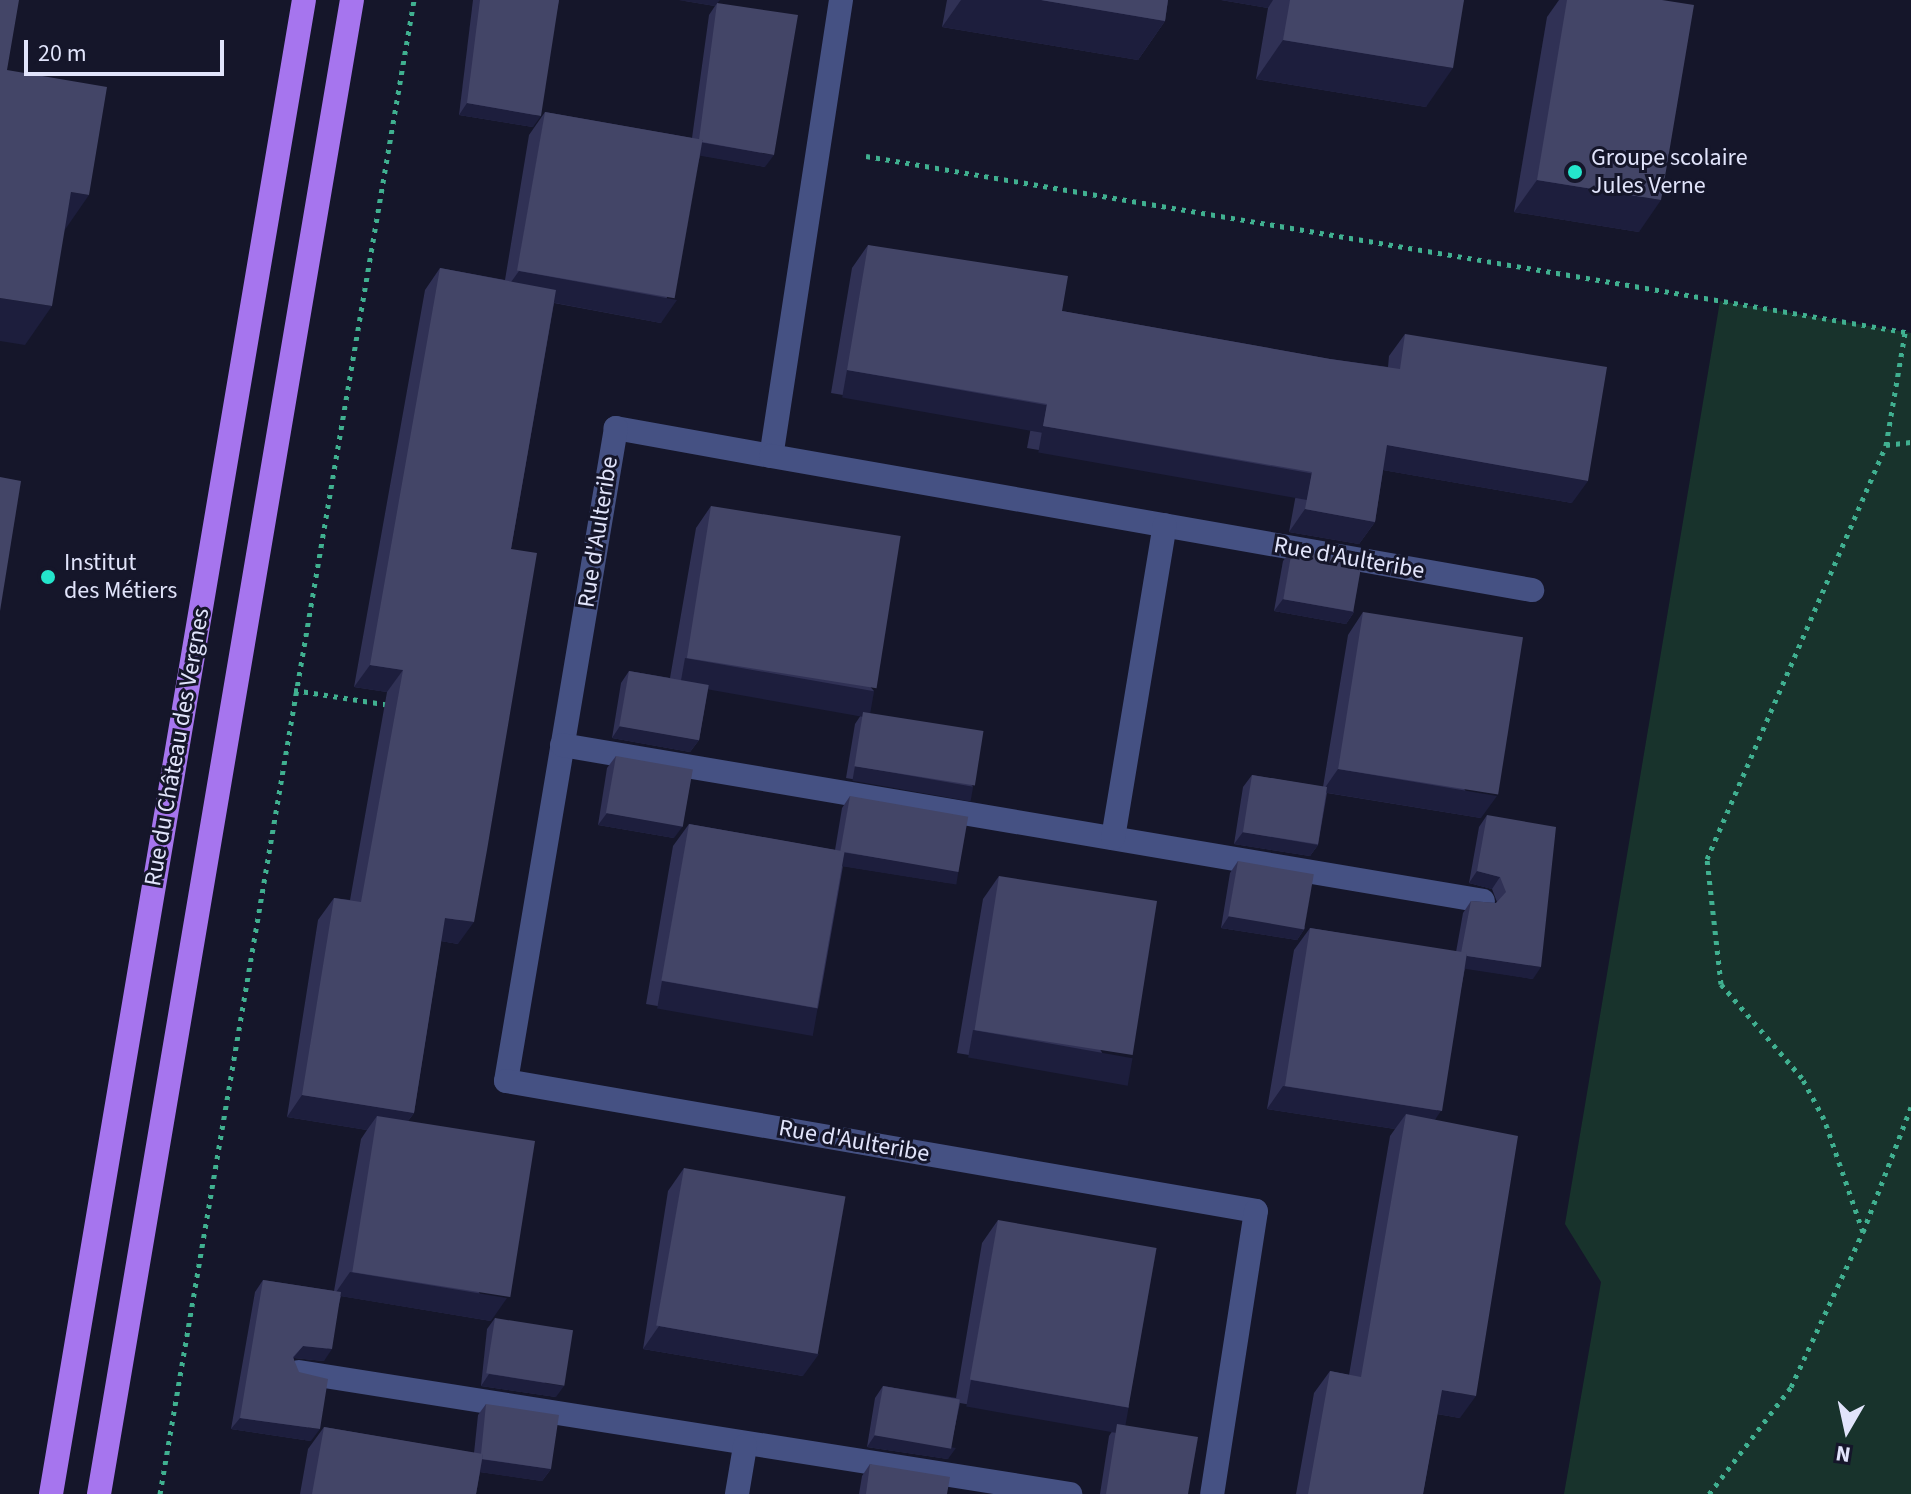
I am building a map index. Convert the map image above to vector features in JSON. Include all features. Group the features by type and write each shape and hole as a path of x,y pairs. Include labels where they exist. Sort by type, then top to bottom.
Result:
{"main road":[{"name":"Rue du Château des Vergnes","path":"51,1494 304,0"},
{"name":"Rue du Château des Vergnes","path":"99,1494 352,0"}],"street":[{"path":"771,456 841,0"},
{"name":"Rue d'Aulteribe","path":"1212,1494 1256,1211 506,1081 616,428 1532,590"},
{"path":"1113,838 1165,525"},
{"path":"562,745 1483,901"},
{"path":"299,1372 745,1446 1070,1494"},
{"path":"737,1494 745,1446"}],"path":[{"path":"160,1494 294,690 414,0"},
{"path":"818,148 1908,333 1886,445 1707,859 1721,984 1802,1078 1824,1119 1863,1232"},
{"path":"1886,445 1911,442"},
{"path":"294,690 399,706"},
{"path":"1709,1494 1791,1387 1863,1232 1911,1107"}],"green space":[{"path":"1720,301 1911,333 1911,1494 1564,1494 1601,1282 1565,1224"}],"building":[{"path":"0,0 19,0 7,70 107,87 89,195 71,192 52,306 0,298"},
{"path":"480,0 559,0 541,116 467,103"},
{"path":"1041,0 1168,0 1165,21"},
{"path":"1290,0 1464,0 1453,68 1283,40"},
{"path":"1567,0 1662,0 1694,5 1661,200 1537,180"},
{"path":"717,3 798,15 774,155 699,140"},
{"path":"545,112 703,140 675,298 517,271"},
{"path":"868,245 1068,276 1062,311 1330,359 1400,369 1405,334 1607,367 1588,481 1387,445 1375,522 1305,509 1312,472 1043,426 1047,404 847,370"},
{"path":"440,268 556,290 511,549 537,553 487,850 474,922 445,918 414,1113 302,1095 334,898 361,902 403,670 370,665"},
{"path":"0,477 21,481 0,611"},
{"path":"711,506 901,536 877,688 687,658"},
{"path":"1292,550 1362,562 1353,612 1283,599"},
{"path":"1363,612 1523,637 1498,794 1338,769"},
{"path":"629,671 709,685 699,740 619,726"},
{"path":"863,712 983,731 975,785 854,766"},
{"path":"616,756 693,770 683,827 606,813"},
{"path":"1252,775 1327,787 1318,844 1243,832"},
{"path":"850,796 968,817 958,872 840,851"},
{"path":"1487,815 1556,827 1541,967 1461,953 1471,901 1496,903 1506,892 1500,877 1477,871"},
{"path":"689,824 845,851 817,1008 661,981"},
{"path":"1238,861 1314,874 1304,930 1228,916"},
{"path":"999,876 1157,901 1133,1055 975,1030"},
{"path":"1310,928 1467,953 1442,1111 1285,1086"},
{"path":"1406,1114 1518,1136 1476,1396 1442,1390 1423,1494 1308,1494 1330,1371 1361,1377"},
{"path":"377,1116 535,1141 510,1297 352,1272"},
{"path":"684,1168 846,1196 818,1354 656,1326"},
{"path":"998,1220 1157,1248 1128,1407 970,1380"},
{"path":"263,1280 341,1292 332,1349 303,1346 293,1357 299,1372 328,1379 320,1429 240,1418"},
{"path":"495,1318 573,1330 564,1386 486,1373"},
{"path":"883,1386 960,1400 951,1449 874,1435"},
{"path":"486,1404 559,1415 551,1469 482,1459"},
{"path":"1117,1424 1198,1437 1188,1494 1106,1494"},
{"path":"324,1427 483,1454 476,1494 312,1494"},
{"path":"870,1464 950,1477 947,1494 866,1494"}],"place":[{"name":"Groupe scolaire Jules Verne","path":"1575,172"},
{"name":"Institut des Métiers","path":"48,577"}]}
